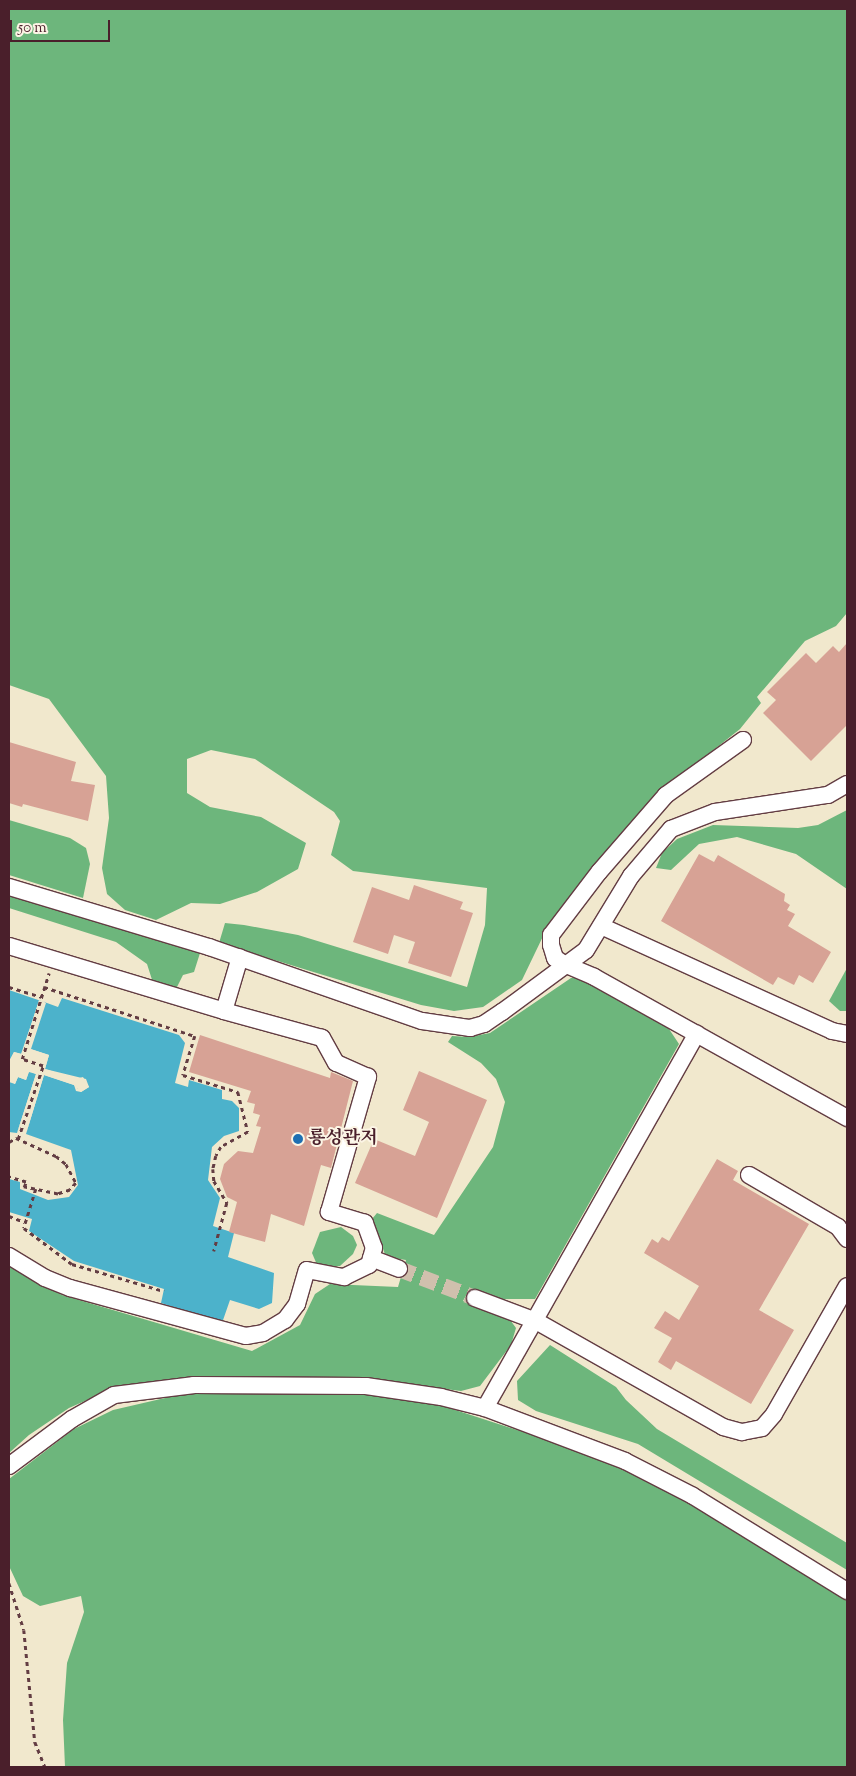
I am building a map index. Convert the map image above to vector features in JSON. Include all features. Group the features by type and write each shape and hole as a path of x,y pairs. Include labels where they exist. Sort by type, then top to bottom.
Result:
{"lane":[{"path":"743,740 666,795 599,872 551,935 555,958 594,977 847,1118"},
{"path":"9,887 240,958 422,1021 470,1028 484,1024 502,1012 564,964 586,950 631,876 671,829 715,812 828,795 847,784"},
{"path":"601,926 832,1031 847,1034"},
{"path":"9,946 322,1038 336,1063 368,1077 329,1212 366,1223 374,1248 369,1265 344,1277 307,1270 297,1304 285,1320 263,1333 246,1336 70,1288 45,1278 9,1256"},
{"path":"224,1010 240,958"},
{"path":"485,1408 697,1034"},
{"path":"749,1175 838,1227 847,1239"},
{"path":"371,1258 399,1269"},
{"path":"475,1298 536,1321 722,1426 742,1432 762,1428 774,1414 847,1286"},
{"path":"9,1466 72,1419 114,1395 194,1385 366,1386 441,1398 485,1408 625,1461 693,1496 847,1591"}],"path":[{"path":"18,1139 43,1066 22,1059 53,960"},
{"path":"9,987 41,997"},
{"path":"44,987 195,1036 183,1074 238,1092 248,1132 221,1147 216,1156 213,1169 214,1181 227,1203 214,1252"},
{"path":"9,1142 18,1139 61,1160 76,1183 70,1190 58,1194 24,1187 26,1182 9,1176"},
{"path":"36,1189 24,1228 72,1264 164,1291"},
{"path":"9,1216 25,1222"},
{"path":"9,1583 24,1630 35,1742 45,1767"}],"green space":[{"path":"9,9 847,9 847,613 836,626 805,641 757,697 761,703 740,729 667,787 547,928 522,980 483,1007 454,1011 421,1005 219,943 225,923 244,925 298,935 467,987 485,925 487,888 353,871 331,855 340,821 334,812 255,759 211,750 187,759 187,793 210,807 261,817 306,843 298,869 257,892 220,904 191,903 156,920 125,910 107,894 102,868 109,818 106,776 49,699 9,685"},
{"path":"847,810 847,889 796,854 737,837 699,844 671,870 656,868 662,853 677,839 713,825 798,828 818,825"},
{"path":"9,820 70,838 86,848 90,864 83,898 9,875"},
{"path":"9,895 200,953 194,972 183,975 175,991 154,986 147,964 116,942 9,908"},
{"path":"847,968 847,1011 840,1011 829,1001"},
{"path":"571,978 591,978 669,1029 679,1044 535,1299 497,1299 481,1291 469,1290 463,1301 508,1317 516,1328 511,1345 480,1386 461,1391 366,1379 193,1377 119,1386 69,1408 29,1435 9,1453 9,1261 24,1275 62,1295 252,1351 300,1325 315,1294 330,1284 398,1287 406,1260 386,1257 372,1219 377,1213 434,1235 493,1147 505,1102 496,1079 481,1063 448,1042 452,1036 469,1037 490,1033"},
{"path":"341,1227 353,1236 357,1245 353,1254 340,1266 318,1267 312,1253 320,1232"},
{"path":"550,1345 616,1387 626,1400 657,1429 847,1543 847,1570 638,1444 536,1411 518,1400 517,1381"},
{"path":"191,1392 364,1392 440,1405 560,1444 627,1471 691,1502 847,1600 847,1767 65,1767 63,1720 67,1663 84,1612 81,1596 40,1606 23,1596 9,1566 9,1479 74,1429 113,1410"}],"water":[{"path":"9,990 43,1002 39,1001 21,1054 14,1052 9,1061"},
{"path":"62,998 179,1035 185,1043 175,1083 188,1087 189,1080 222,1090 222,1099 232,1101 239,1108 239,1131 224,1136 212,1147 208,1180 220,1198 213,1226 234,1233 228,1257 274,1273 272,1303 259,1309 230,1300 222,1323 161,1303 164,1289 74,1261 29,1231 32,1219 9,1212 9,1179 20,1182 20,1189 48,1200 69,1197 78,1185 71,1150 26,1134 44,1075 74,1085 81,1092 89,1087 86,1079 45,1069 49,1055 30,1049 45,1002 58,1007"},
{"path":"29,1071 36,1074 17,1133 9,1132 9,1082 15,1084 18,1077 26,1080"}],"pier":[{"path":"39,1000 46,1003 31,1049 49,1055 45,1069 76,1079 83,1077 89,1087 81,1092 76,1091 74,1085 44,1075 26,1134 42,1073 75,1083 78,1089 86,1086 82,1079 75,1081 43,1071 46,1057 28,1050 41,1004 24,1055 15,1055 13,1063 9,1063 14,1052 22,1054"},
{"path":"27,1069 39,1074 17,1133 36,1074 29,1072 26,1080 18,1077 15,1084 9,1080 14,1081 17,1075 24,1077"}],"building":[{"path":"847,643 847,725 811,761 763,713 776,700 767,692 806,653 816,663 833,646 839,652"},
{"path":"9,742 76,762 71,781 95,785 88,821 23,804 22,807 9,803"},
{"path":"699,854 714,862 718,855 785,894 784,901 790,905 787,910 795,914 788,926 831,952 813,983 799,975 794,985 778,977 773,985 661,921"},
{"path":"414,885 463,902 460,909 473,913 451,977 408,963 415,942 394,935 388,954 353,942 372,887 409,900"},
{"name":"룡성관저","path":"200,1035 330,1078 331,1072 353,1081 331,1168 321,1165 304,1226 271,1214 265,1242 229,1232 237,1202 227,1197 220,1179 224,1164 238,1151 253,1153 261,1127 256,1126 260,1115 253,1113 255,1104 247,1102 251,1091 189,1072"},
{"path":"419,1071 487,1100 437,1218 355,1183 374,1139 415,1156 429,1122 403,1110"},
{"path":"717,1159 738,1171 733,1180 809,1224 759,1310 794,1330 751,1404 676,1361 671,1370 658,1362 672,1338 654,1328 665,1311 679,1320 699,1286 644,1253 652,1239 658,1243 662,1237 669,1241"}],"tunnel":[{"path":"399,1269 475,1298"}],"place":[{"name":"룡성관저","path":"298,1139"}]}
